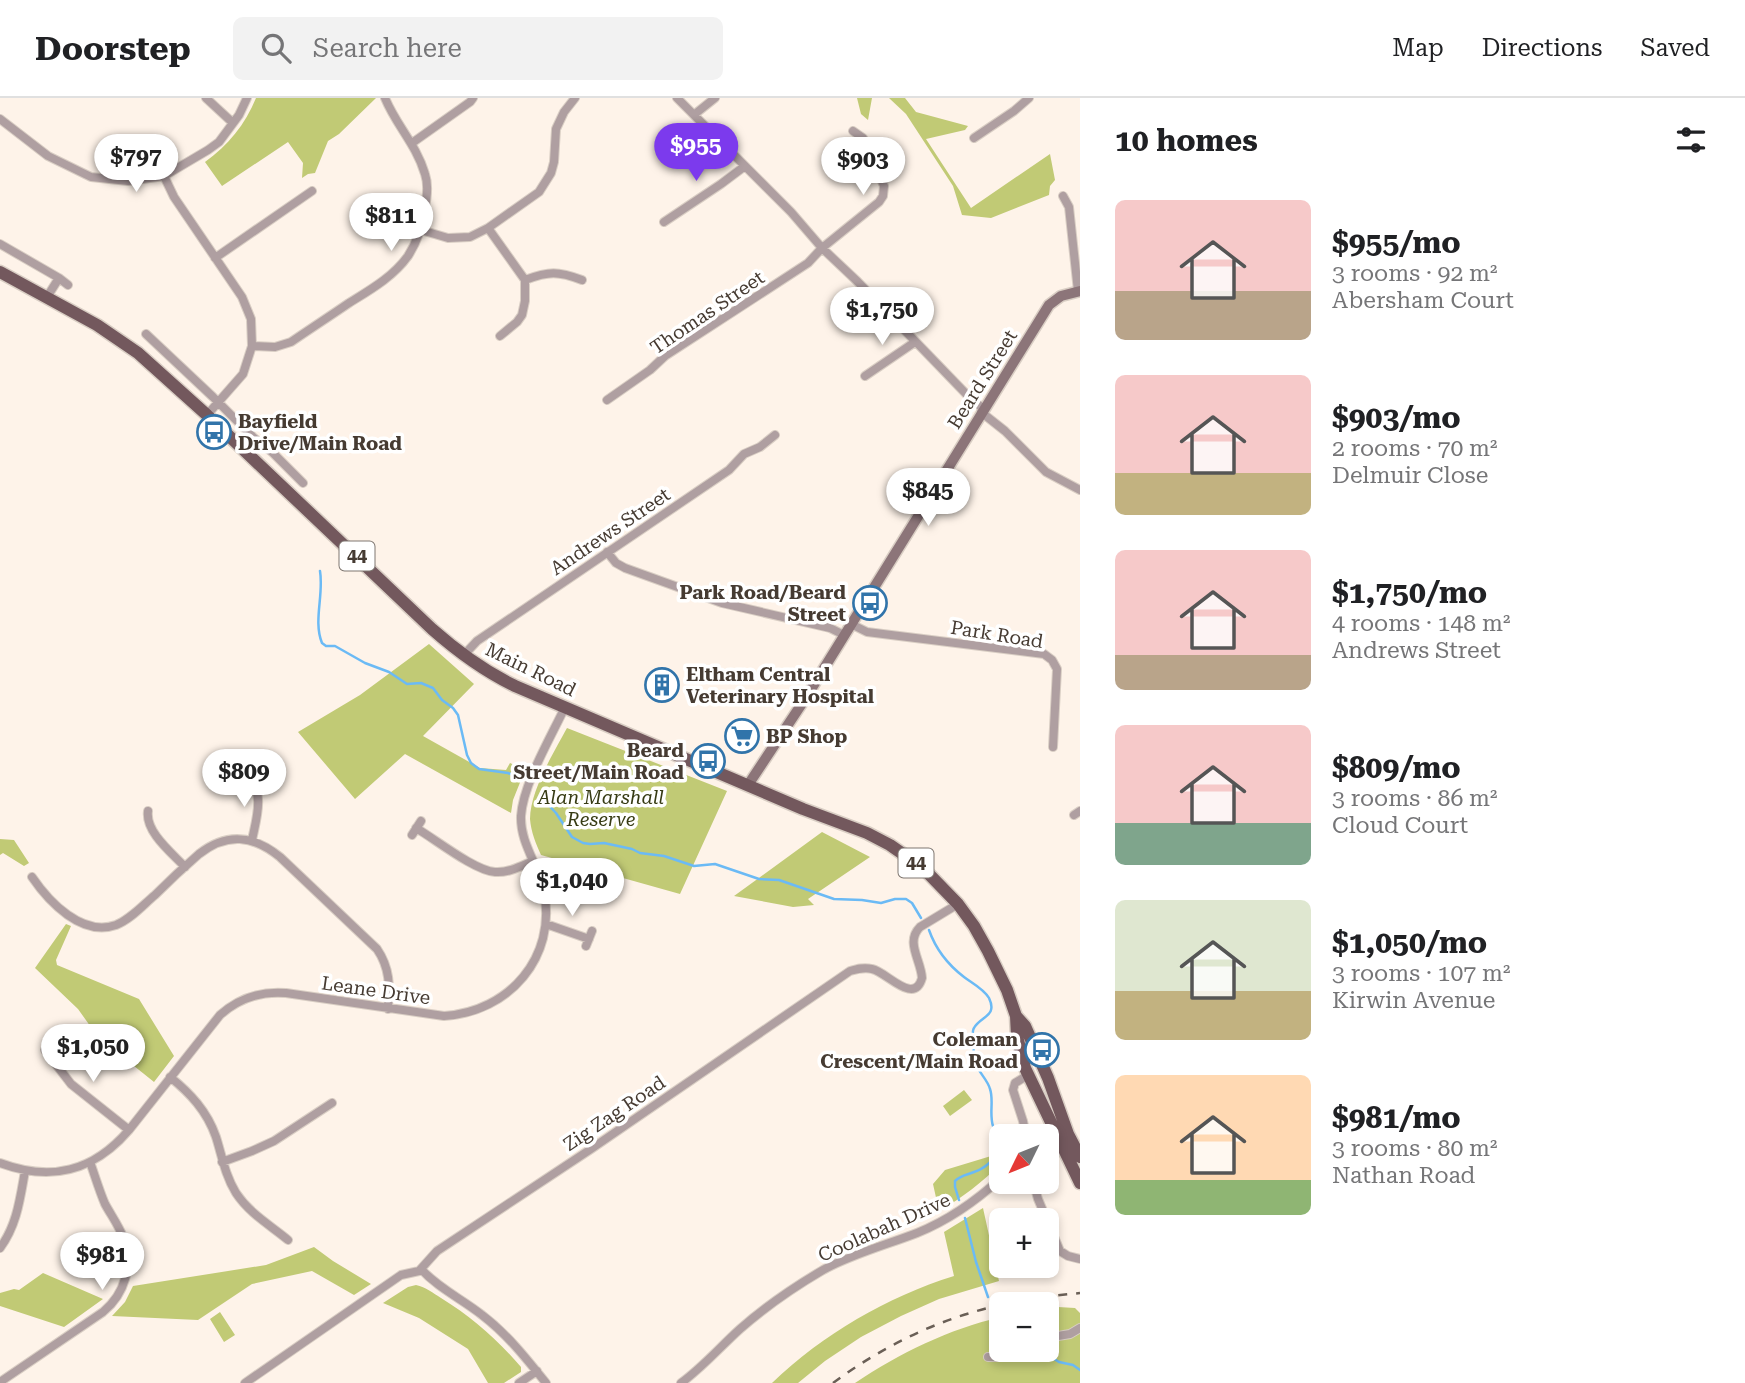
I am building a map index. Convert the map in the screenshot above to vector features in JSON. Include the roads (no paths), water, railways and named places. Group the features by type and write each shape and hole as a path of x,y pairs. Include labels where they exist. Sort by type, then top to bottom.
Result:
{"main road":[{"name":"Main Road","path":"0,272 97,325 149,362 463,656 502,680 565,708 853,827 890,845 923,868 958,904 988,951 1016,1016 1017,1036 1028,1076 1080,1183"},
{"name":"Main Road","path":"1016,1016 1025,1026 1068,1134 1080,1157"},
{"path":"1028,1076 1043,1068"}],"street":[{"path":"206,98 233,123"},
{"path":"0,119 48,156 91,177 128,181 164,176 219,142 239,115 247,98"},
{"path":"252,346 275,347 291,342 379,284 407,257 421,230 427,195 426,176 412,143 385,98"},
{"path":"412,143 473,98"},
{"path":"421,230 448,238 470,237 488,228 539,192 551,173 554,162 556,129 575,98"},
{"path":"677,98 982,410 1046,472 1080,490"},
{"path":"695,114 715,98"},
{"path":"974,138 1029,98"},
{"name":"Thomas Street","path":"607,400 665,356 808,263 822,248 879,202 884,186 863,138 853,131"},
{"path":"664,222 744,166"},
{"path":"164,176 174,197 242,297 251,319 252,346 243,374 207,415"},
{"path":"215,258 313,191"},
{"path":"1063,196 1069,207 1079,291"},
{"path":"488,228 525,280 526,301 522,315 500,336"},
{"path":"0,244 68,285"},
{"path":"525,280 545,272 564,273 582,280"},
{"path":"47,297 59,278"},
{"name":"Beard Street","path":"748,785 805,699 1049,305 1061,296 1079,291"},
{"path":"146,334 303,483"},
{"path":"865,376 915,342"},
{"name":"Andrews Street","path":"463,656 477,641 729,470 744,454 760,447 775,435"},
{"path":"607,552 616,563 625,568 722,603 830,628 844,635"},
{"name":"Park Road","path":"851,624 867,632 1044,654 1052,660 1056,669 1053,747"},
{"name":"Leane Drive","path":"0,1163 25,1171 57,1172 90,1162 109,1150 129,1130 219,1015 250,997 278,993 444,1016 471,1012 492,1003 513,988 530,968 541,946 547,908 540,875 523,834 523,803 565,708"},
{"path":"247,773 255,784 259,800 252,840"},
{"path":"148,811 150,827 185,867"},
{"path":"416,828 475,865 493,872 506,871 533,861"},
{"path":"32,877 45,896 63,912 88,924 106,927 119,924 131,916 205,849 233,839 252,840 280,857 377,949 388,974 388,1009"},
{"name":"Zig Zag Road","path":"245,1383 401,1275 421,1269 437,1251 850,971 872,968 902,986 916,988 922,978 913,943 915,932 958,904"},
{"path":"546,924 589,939"},
{"path":"45,1050 67,1081 129,1130"},
{"path":"1024,1124 1013,1090 1015,1083 1028,1076"},
{"path":"170,1077 190,1094 204,1112 212,1127 222,1162 244,1204 261,1221 288,1240"},
{"path":"222,1162 274,1141 332,1103"},
{"path":"0,1382 103,1312 124,1283 128,1261 125,1241 106,1205 90,1162"},
{"path":"0,1248 15,1222 25,1171"},
{"name":"Coolabah Drive","path":"681,1383 752,1319 814,1275 940,1222 973,1202 989,1188"},
{"path":"1037,1194 1060,1251 1080,1259"},
{"path":"421,1269 512,1341 546,1383"},
{"path":"1059,1336 1070,1334 1080,1328"},
{"path":"519,1383 537,1371"}],"waterway":[{"path":"320,571 318,626 322,643 335,646 365,663 389,672 407,684 421,683 433,688 458,715 471,763 479,769 518,777"},
{"path":"540,796 556,813 572,837 583,843 604,843 640,853 664,856 694,866 715,864 759,879 779,880 834,899 881,903 906,899 912,903 921,918"},
{"path":"929,930 947,962 984,992 991,1004 990,1013 974,1028 973,1044 976,1064 989,1085 992,1121 1000,1148 985,1166 955,1181 959,1200"},
{"path":"965,1218 988,1297"},
{"path":"1059,1362 1073,1365 1080,1370"}],"railway":[{"path":"1059,1295 1080,1293"},
{"path":"833,1383 892,1345 956,1317 989,1308"}],"place":[{"name":"Bayfield Drive/Main Road","path":"214,432"},
{"name":"Park Road/Beard Street","path":"870,603"},
{"name":"Eltham Central Veterinary Hospital","path":"662,685"},
{"name":"BP Shop","path":"742,736"},
{"name":"Beard Street/Main Road","path":"708,761"},
{"name":"Coleman Crescent/Main Road","path":"1042,1050"}],"park label":[{"name":"Alan Marshall Reserve","path":"601,808"}]}
